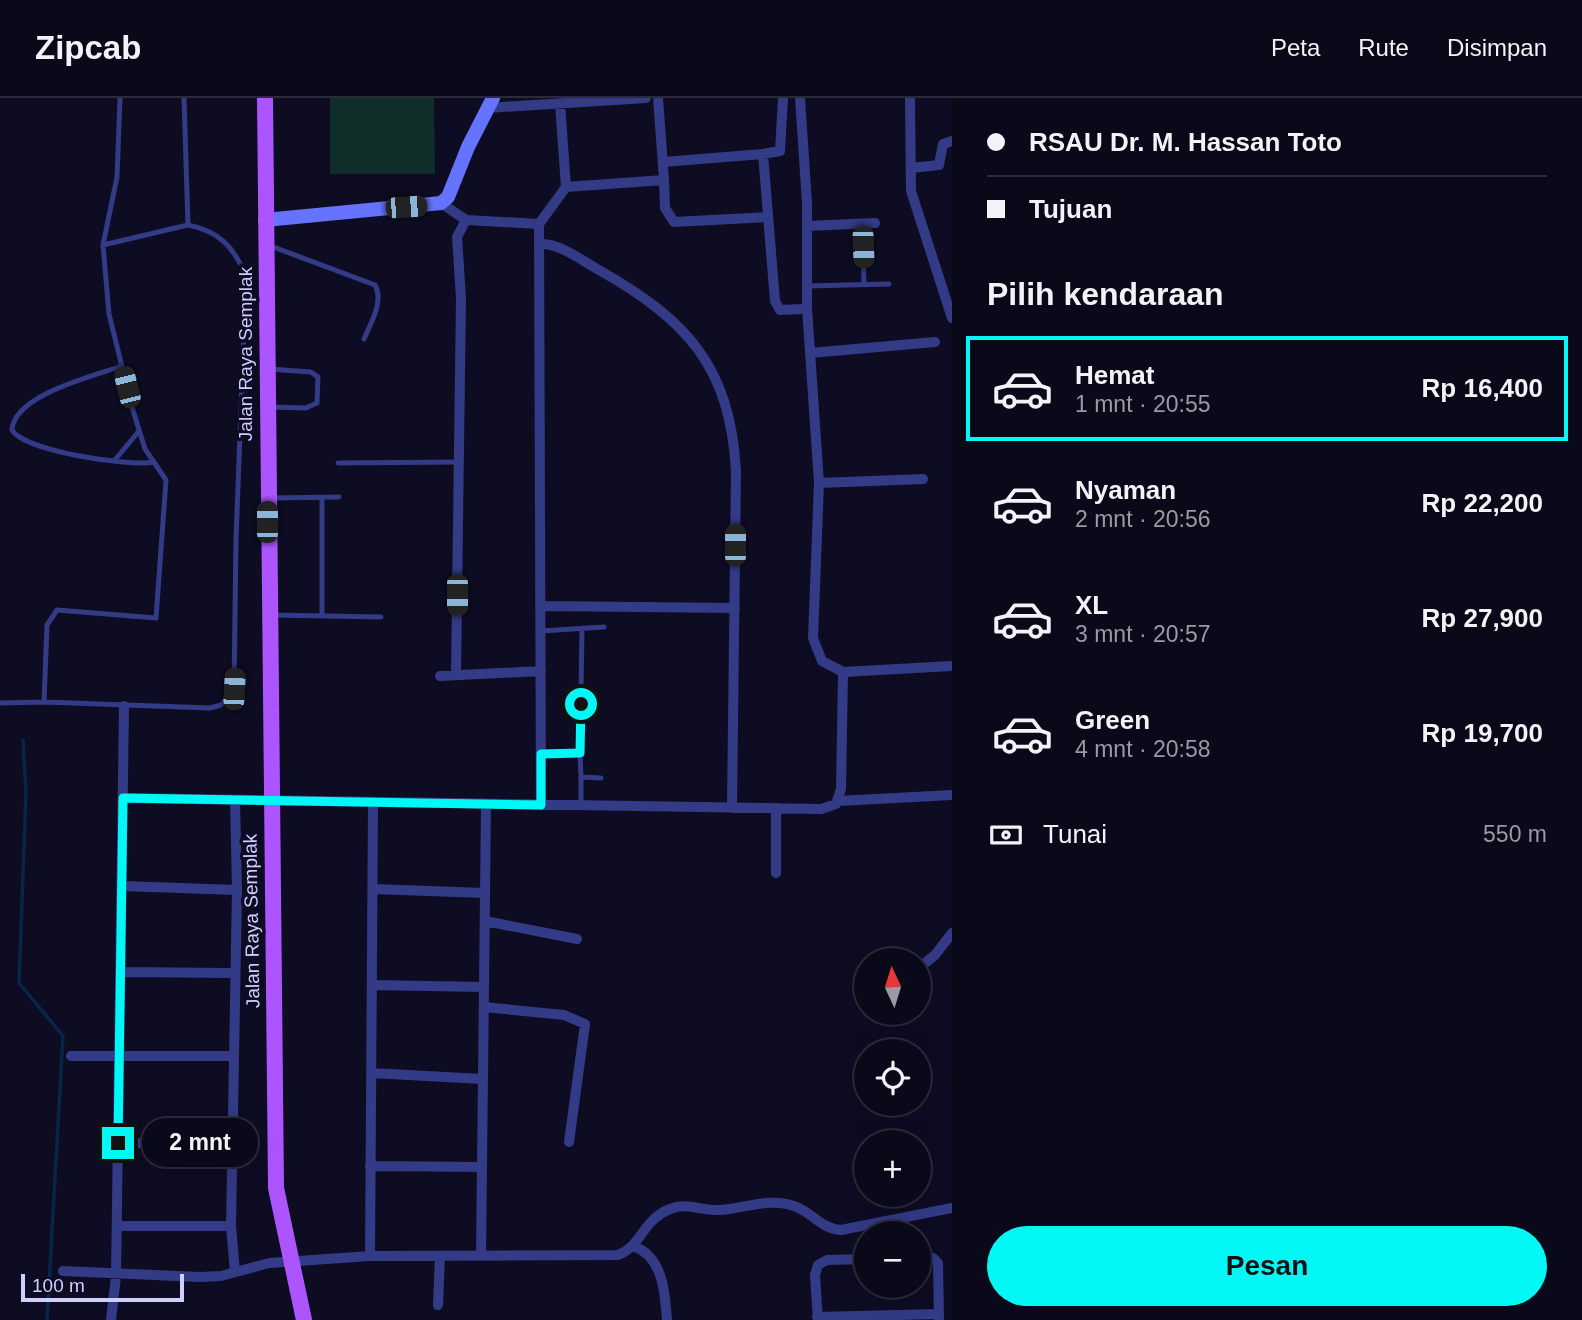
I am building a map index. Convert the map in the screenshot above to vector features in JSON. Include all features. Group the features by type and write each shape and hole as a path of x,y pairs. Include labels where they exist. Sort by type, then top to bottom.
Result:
{"main road":[{"name":"Jalan Raya Semplak","path":"265,98 268,615 276,1188 304,1320"}],"street":[{"path":"509,98 523,106"},
{"path":"265,220 441,203 448,197 489,103 523,106 646,98"},
{"path":"658,98 665,208 674,222 768,217"},
{"path":"663,162 764,154 780,150 783,98"},
{"path":"800,98 818,483 814,644 822,661 843,672 952,666"},
{"path":"910,98 911,191 952,318"},
{"path":"541,805 541,244 538,225 566,187 560,104"},
{"path":"911,169 939,165 943,144 952,141"},
{"path":"764,154 777,307 780,310 802,309"},
{"path":"566,187 664,180"},
{"path":"441,203 466,220 538,225"},
{"path":"456,674 461,298 457,237 466,220"},
{"path":"807,226 875,223"},
{"path":"541,244 550,244 659,307 688,334 713,369 728,410 734,449 732,808"},
{"path":"810,353 935,342"},
{"path":"818,483 923,479"},
{"path":"541,606 734,608"},
{"path":"440,676 541,671"},
{"path":"838,801 841,789 843,672"},
{"path":"111,1320 116,1276 124,706"},
{"path":"123,798 821,809 838,801 952,795"},
{"path":"235,800 237,890 231,1226 235,1272"},
{"path":"369,1256 373,803"},
{"path":"481,1256 486,805"},
{"path":"776,808 776,873"},
{"path":"121,886 237,890"},
{"path":"373,889 485,893"},
{"path":"485,921 577,939"},
{"path":"931,958 952,933"},
{"path":"120,972 234,973"},
{"path":"372,985 484,987"},
{"path":"484,1007 564,1015 585,1024 569,1142"},
{"path":"71,1056 234,1056"},
{"path":"371,1073 483,1079"},
{"path":"118,1143 232,1144"},
{"path":"370,1166 482,1167"},
{"path":"63,1271 116,1276 200,1277 290,1261 369,1256 618,1255 634,1246 647,1224 671,1208 686,1205 718,1210 762,1202 786,1203 808,1213 828,1229 841,1230 952,1208"},
{"path":"117,1226 231,1226"},
{"path":"634,1246 649,1253 655,1263 664,1287 667,1320"},
{"path":"438,1305 440,1256"},
{"path":"854,1259 827,1260 818,1265 818,1318 939,1317 938,1263 931,1258"}],"lane":[{"path":"44,702 47,625 57,610 156,618 166,480 139,431 108,314 103,245 117,177 120,98"},
{"path":"184,98 188,225"},
{"path":"0,703 211,708 221,705 234,689 236,538 246,276 232,248 205,228 188,225 103,245"},
{"path":"265,244 375,285 379,295 377,306 364,339"},
{"path":"863,247 864,285"},
{"path":"807,286 889,284"},
{"path":"122,366 29,402 12,423 12,430 23,441 114,461 154,462"},
{"path":"266,369 310,372 318,377 319,393 317,403 306,408 267,407"},
{"path":"114,461 139,431"},
{"path":"338,463 458,462"},
{"path":"267,498 339,497"},
{"path":"322,498 322,616"},
{"path":"268,615 380,617"},
{"path":"541,631 604,628"},
{"path":"581,800 582,629"},
{"path":"541,754 580,753"},
{"path":"581,777 601,778"}],"green space":[{"path":"330,98 434,98 435,174 330,174"}],"waterway":[{"path":"23,740 26,792 19,983 63,1036 47,1320"}],"route":[{"path":"118,1143 123,798 541,805 541,754 580,753 581,704"}]}
